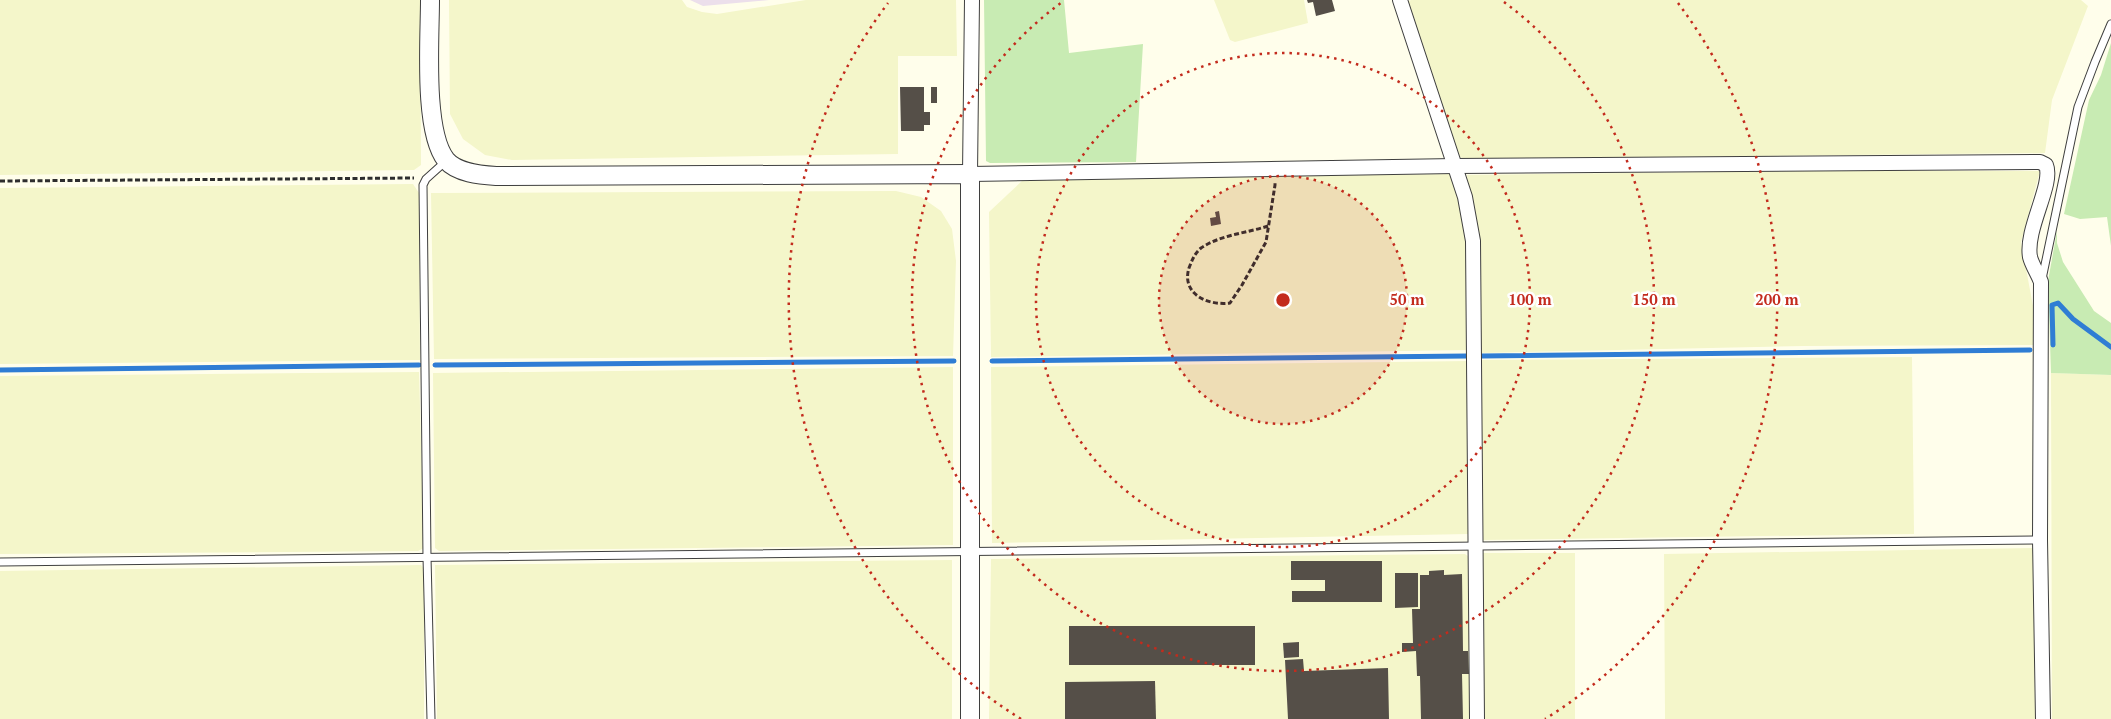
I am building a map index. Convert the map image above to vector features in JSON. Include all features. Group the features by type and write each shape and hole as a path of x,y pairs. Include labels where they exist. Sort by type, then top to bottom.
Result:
{"street":[{"path":"430,0 431,118 435,138 447,160 470,174 496,176 970,174 1455,166 2040,162 2046,165 2048,177 2031,231 2030,257 2041,282 2040,540 2043,719"},
{"path":"970,719 970,174 972,0"},
{"path":"1400,0 1465,197 1473,242 1477,719"}],"lane":[{"path":"2041,282 2078,107 2094,62 2111,24"},
{"path":"431,719 427,557 423,185 426,179 447,160"},
{"path":"0,562 2040,540"}],"path":[{"path":"1268,226 1213,242 1200,249 1192,258 1188,273 1189,284 1194,295 1200,299 1220,304 1230,303 1242,286 1266,242 1275,185 1275,169"},
{"path":"0,181 263,178 426,179"}],"shaded area":[{"path":"690,0 769,0 703,6"}],"green space":[{"path":"0,0 420,0 421,165 414,170 0,175"},
{"path":"449,0 682,0 687,7 717,14 806,0 956,0 957,56 898,56 898,154 512,160 485,155 463,139 450,114"},
{"path":"984,0 1064,0 1069,53 1143,44 1136,162 990,163 986,161"},
{"path":"1214,0 1304,0 1308,23 1235,42 1230,40"},
{"path":"1411,0 2081,0 2088,6 2052,100 2045,153 1466,159 1457,156 1407,2"},
{"path":"2111,43 2111,246 2107,217 2080,219 2064,214 2089,100 2101,75"},
{"path":"1803,171 2040,171 2021,242 2033,306 2033,345 1804,346 1479,353 1467,175"},
{"path":"1452,174 1461,200 1469,247 1468,350 991,357 989,212 1024,179"},
{"path":"413,184 419,193 420,360 0,364 0,188"},
{"path":"896,191 921,197 941,211 952,229 956,261 953,356 434,359 431,193"},
{"path":"2057,231 2057,243 2063,262 2094,311 2111,323 2111,375 2051,373 2048,281"},
{"path":"1912,357 1914,534 1481,540 1479,360"},
{"path":"1470,361 1469,534 992,543 991,367"},
{"path":"953,367 953,545 439,551 435,548 433,373"},
{"path":"419,372 424,548 418,551 0,554 0,376"},
{"path":"2051,373 2111,375 2111,719 2052,719"},
{"path":"2033,548 2035,719 1665,719 1664,554"},
{"path":"1481,553 1575,553 1575,719 1483,719"},
{"path":"1465,554 1469,557 1472,719 989,719 991,559"},
{"path":"952,560 952,719 437,719 435,565"},
{"path":"421,565 424,569 424,719 0,719 0,571"}],"building":[{"path":"1307,0 1332,0 1335,11 1316,16 1313,2 1308,3"},
{"path":"900,87 924,87 924,112 930,112 930,125 924,125 924,131 901,131"},
{"path":"931,87 937,87 937,103 931,103"},
{"path":"1219,211 1221,224 1211,226 1210,218 1216,217 1215,212"},
{"path":"1291,561 1382,561 1382,602 1292,602 1292,591 1325,591 1325,580 1291,580"},
{"path":"1444,570 1444,575 1462,574 1463,651 1468,651 1469,674 1462,674 1463,719 1421,719 1420,676 1417,676 1416,651 1402,652 1402,643 1413,643 1412,609 1420,609 1420,575 1429,575 1429,571"},
{"path":"1395,573 1418,573 1418,607 1395,608"},
{"path":"1069,626 1255,626 1255,665 1069,665"},
{"path":"1299,642 1299,657 1284,658 1283,643"},
{"path":"1303,659 1304,671 1388,668 1389,719 1288,719 1285,660"},
{"path":"1155,681 1156,719 1065,719 1065,682"}],"waterway":[{"path":"2053,345 2052,305 2058,303 2073,319 2111,347"},
{"path":"1482,356 2030,350"},
{"path":"992,361 1467,356"},
{"path":"435,365 954,361"},
{"path":"0,370 419,365"}]}
